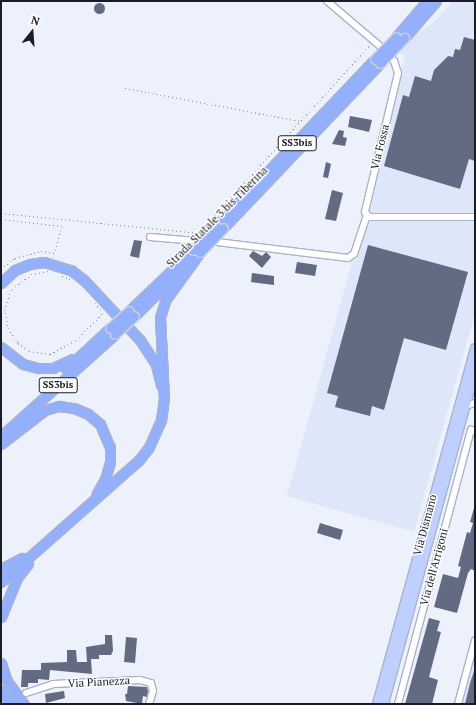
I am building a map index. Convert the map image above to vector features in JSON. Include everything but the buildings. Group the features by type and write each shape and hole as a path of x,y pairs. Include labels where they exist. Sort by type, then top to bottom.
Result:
{"highway":[{"name":"Strada Statale 3 bis Tiberina","path":"400,37 427,1"},
{"name":"Strada Statale 3 bis Tiberina","path":"1,436 132,313 220,227 436,1"},
{"path":"1,582 139,460 149,448 162,420 164,399 160,317 166,299 196,251"},
{"path":"1,283 15,270 30,264 51,269 71,270 84,280 140,340 156,365 164,399"},
{"name":"Strada Statale 3 bis Tiberina","path":"1,429 113,331"},
{"path":"1,347 23,364 38,368 53,368 69,362 113,331"},
{"path":"1,444 45,410 60,406 74,408 88,414 100,424 110,447 110,462 106,479 92,502"},
{"path":"1,569 44,544"},
{"path":"1,617 17,578 44,544"},
{"path":"1,663 7,681 24,704"},
{"path":"1,680 19,704"},
{"path":"1,691 11,704"}],"main road":[{"name":"Via Dismano","path":"384,704 475,348"},
{"name":"Via Dismano","path":"378,704 431,518 465,406 472,391 475,371"}],"street":[{"name":"Via Fossa","path":"217,242 348,258 354,254 367,215 365,212 398,73 394,61 376,42 327,1"},
{"path":"367,215 475,217"},
{"path":"150,237 196,241"},
{"path":"465,406 475,402"},
{"name":"Via dell'Arrigoni","path":"398,704 446,521 473,431"},
{"path":"431,518 446,521"},
{"path":"458,704 475,640"},
{"name":"Via Pianezza","path":"26,694 53,684 140,680 151,683 153,691 149,704"}],"path":[{"path":"196,241 200,233 300,121 368,46 376,42"},
{"path":"125,88 300,121"},
{"path":"1,213 200,233"},
{"path":"1,219 62,226 54,252"},
{"path":"51,269 32,274 11,290 5,309 8,328 18,343 29,351 50,354 76,340 103,313 91,299"},
{"path":"57,273 73,280"}],"shaded area":[{"path":"453,1 475,1 475,313 414,532 287,496 353,259 357,260 368,220 405,56 397,51 407,39 433,23"},
{"path":"475,639 475,704 457,704"}]}
